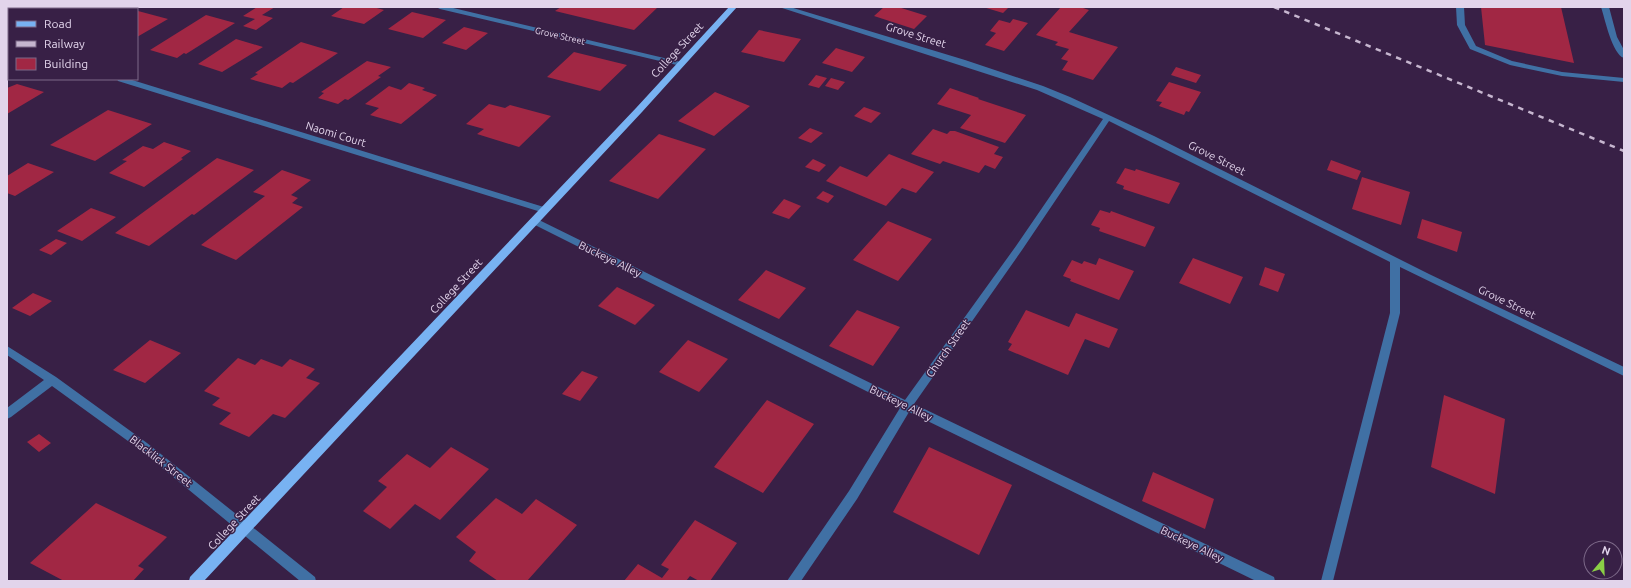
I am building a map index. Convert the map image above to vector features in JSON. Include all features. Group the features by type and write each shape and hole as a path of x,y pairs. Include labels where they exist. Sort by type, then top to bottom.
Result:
{"main road":[{"name":"College Street","path":"195,581 733,7"}],"street":[{"name":"Grove Street","path":"440,7 681,64"},
{"path":"464,13 472,7"},
{"name":"Grove Street","path":"782,7 962,62 1040,88 1107,118 1624,372"},
{"path":"1460,7 1461,26 1473,46 1510,63 1562,74 1624,80"},
{"path":"1605,7 1614,37 1624,56"},
{"name":"Naomi Court","path":"124,80 544,210"},
{"name":"Church Street","path":"792,581 853,495 907,406 1023,244 1107,118"},
{"name":"Buckeye Alley","path":"534,221 907,406 1269,581"},
{"path":"1327,581 1395,313 1395,260"},
{"name":"Blacklick Street","path":"7,350 52,380 143,446 310,581"},
{"path":"7,414 52,380"}],"building":[{"path":"80,7 117,7 115,8 78,8"},
{"path":"257,7 275,7 262,15 273,18 256,30 243,26 255,19 243,16"},
{"path":"344,7 373,7 384,10 364,24 331,16"},
{"path":"561,7 658,7 634,30 555,11"},
{"path":"884,7 898,7 927,16 914,29 874,16"},
{"path":"983,7 1009,7 1003,13"},
{"path":"1061,7 1080,7 1089,10 1069,32 1118,47 1093,80 1062,70 1068,61 1061,59 1069,49 1055,45 1058,42 1036,35"},
{"path":"1481,7 1561,7 1574,63 1485,45"},
{"path":"138,11 168,19 138,36"},
{"path":"412,12 446,20 423,38 388,29"},
{"path":"206,15 235,23 186,54 184,53 177,58 150,50"},
{"path":"1013,19 1028,23 1004,51 985,45 996,33 990,31 999,20 1010,23"},
{"path":"464,27 488,33 466,50 442,43"},
{"path":"759,30 801,39 784,62 741,52"},
{"path":"236,39 263,47 222,72 198,64"},
{"path":"301,42 338,53 293,83 290,82 282,88 250,79 258,74 255,73"},
{"path":"836,48 865,57 852,72 822,63"},
{"path":"574,52 627,65 600,91 547,77"},
{"path":"367,61 391,67 378,76 381,77 348,100 345,99 338,104 318,98 324,93 321,92"},
{"path":"1176,67 1201,75 1196,83 1171,75"},
{"path":"816,75 827,78 819,88 808,85"},
{"path":"831,78 845,82 838,90 825,86"},
{"path":"1169,82 1201,92 1189,112 1186,111 1184,115 1159,106 1162,102 1156,101"},
{"path":"409,83 425,88 422,90 437,95 401,124 370,115 379,108 365,104 389,86 401,90"},
{"path":"17,84 44,92 7,114 7,88"},
{"path":"950,88 1026,115 1005,143 960,128 971,115 937,104"},
{"path":"715,92 750,106 714,136 678,121"},
{"path":"489,104 505,108 510,105 551,116 519,147 477,134 484,129 466,124"},
{"path":"864,107 881,113 871,123 854,116"},
{"path":"108,110 152,124 95,161 50,145"},
{"path":"810,128 823,133 811,143 798,138"},
{"path":"933,129 947,134 950,131 955,131 999,147 994,154 1003,157 995,169 985,165 979,173 943,161 940,164 911,154"},
{"path":"659,134 706,149 658,199 609,181"},
{"path":"164,142 191,151 181,158 183,159 144,187 109,173 127,161 122,160 143,146 153,149"},
{"path":"889,154 934,172 916,193 902,188 886,206 826,181 840,166 867,177"},
{"path":"217,158 254,170 194,215 192,214 149,246 115,233"},
{"path":"813,159 826,165 819,172 805,167"},
{"path":"1331,160 1361,171 1357,180 1327,170"},
{"path":"28,163 54,172 15,196 7,193 7,176"},
{"path":"1125,168 1135,171 1136,169 1180,183 1169,204 1123,189 1124,186 1116,183"},
{"path":"282,170 311,180 291,195 298,198 292,203 303,207 236,260 201,245 265,196 253,192"},
{"path":"1362,177 1410,192 1401,225 1352,209"},
{"path":"823,191 834,196 828,203 816,198"},
{"path":"784,199 801,206 789,219 772,213"},
{"path":"91,208 116,217 82,241 57,231"},
{"path":"1100,210 1110,213 1111,211 1155,227 1145,247 1099,231 1100,228 1091,225"},
{"path":"1422,219 1462,232 1457,252 1417,238"},
{"path":"888,221 932,239 898,281 853,260"},
{"path":"56,239 67,243 51,255 39,250"},
{"path":"1099,258 1134,271 1119,300 1070,281 1071,279 1063,276 1072,260 1082,264 1084,261 1096,265"},
{"path":"1193,258 1243,277 1230,304 1179,283"},
{"path":"1265,267 1285,274 1278,292 1259,285"},
{"path":"766,270 806,288 779,319 738,300"},
{"path":"617,287 655,305 635,325 598,306"},
{"path":"33,293 52,301 30,316 12,308"},
{"path":"857,310 900,327 873,366 829,346"},
{"path":"1026,310 1069,327 1076,313 1118,329 1109,348 1085,339 1068,375 1008,350 1012,344 1008,342"},
{"path":"150,340 181,353 145,383 113,370"},
{"path":"688,340 728,359 699,392 659,372"},
{"path":"238,358 255,365 261,359 282,367 290,359 315,369 306,378 320,383 285,418 273,414 249,437 219,424 231,413 212,405 220,398 204,391"},
{"path":"582,371 598,377 580,401 562,394"},
{"path":"1444,395 1505,419 1495,494 1431,467"},
{"path":"767,400 814,424 763,493 714,467"},
{"path":"39,434 51,443 39,452 27,442"},
{"path":"451,447 489,469 440,520 415,504 390,529 363,511 387,487 378,481 407,454 430,468"},
{"path":"929,447 1012,485 979,555 893,512"},
{"path":"1153,472 1214,499 1205,529 1142,501"},
{"path":"496,498 522,514 536,499 577,525 527,581 498,581 469,561 476,552 456,537"},
{"path":"96,503 167,537 138,566 144,569 133,581 64,581 30,563"},
{"path":"695,520 737,543 710,581 699,581 690,576 686,581 624,581 638,564 662,578 669,569 661,565"}],"railway":[{"path":"1274,7 1624,151"}]}
